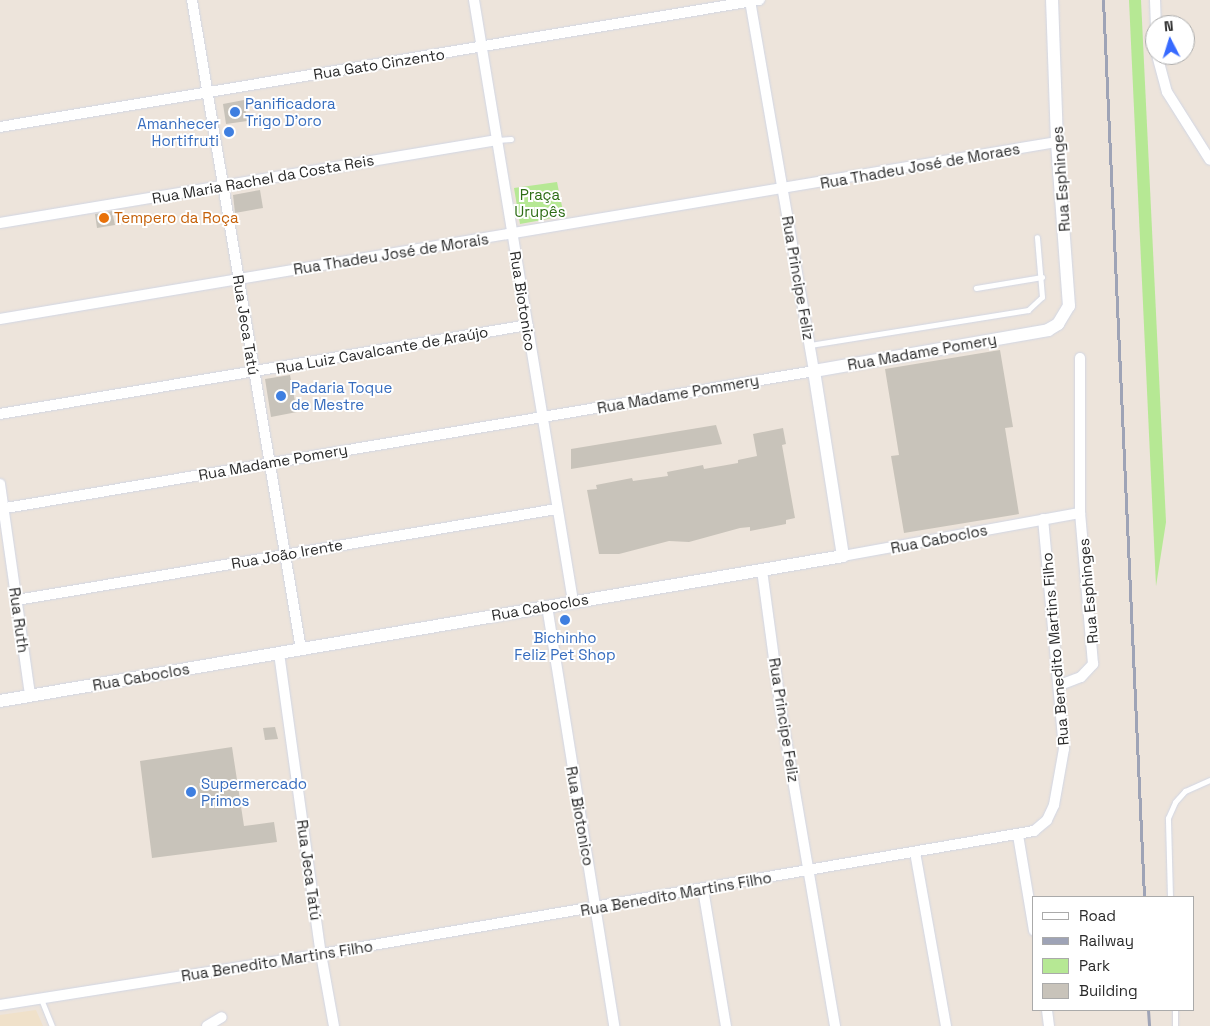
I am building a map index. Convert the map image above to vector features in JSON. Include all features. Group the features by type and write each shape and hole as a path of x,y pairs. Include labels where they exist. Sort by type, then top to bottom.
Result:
{"street":[{"name":"Rua Jeca Tatú","path":"192,0 206,93 301,649"},
{"name":"Rua Biotonico","path":"474,0 573,601"},
{"name":"Rua Gato Cinzento","path":"0,127 753,0"},
{"name":"Rua Principe Feliz","path":"753,0 843,556"},
{"name":"Rua Esphinges","path":"1030,334 1058,324 1069,306 1057,142 1052,0"},
{"path":"1154,0 1155,15"},
{"path":"1160,65 1167,92 1210,160"},
{"name":"Rua Maria Rachel da Costa Reis","path":"0,223 222,184 497,140"},
{"name":"Rua Thadeu José de Moraes","path":"783,190 1057,142"},
{"name":"Rua Thadeu José de Morais","path":"0,319 783,190"},
{"name":"Rua Luiz Cavalcante de Araújo","path":"0,414 528,325"},
{"name":"Rua Madame Pomery","path":"814,371 1030,334"},
{"name":"Rua Esphinges","path":"1060,685 1082,677 1094,664 1080,513 1080,358"},
{"name":"Rua Madame Pommery","path":"542,416 814,371"},
{"name":"Rua Madame Pomery","path":"2,509 542,416"},
{"name":"Rua Ruth","path":"0,484 2,509 30,696"},
{"name":"Rua João Irente","path":"17,600 557,509"},
{"name":"Rua Caboclos","path":"0,701 843,556 1080,513"},
{"name":"Rua Benedito Martins Filho","path":"0,1006 595,908 1018,835 1040,827 1054,804 1064,749 1060,685 1043,519"},
{"name":"Rua Principe Feliz","path":"762,570 780,704 836,1026"},
{"name":"Rua Biotonico","path":"547,606 614,1026"},
{"name":"Rua Jeca Tatú","path":"279,654 321,954 334,1026"},
{"path":"1018,835 1032,919"},
{"path":"915,852 946,1026"},
{"path":"703,889 726,1026"},
{"path":"1047,1011 1049,1026"},
{"path":"207,1026 222,1017"}],"lane":[{"path":"497,140 511,139"},
{"path":"810,345 1028,310 1040,301 1042,277 1037,237"},
{"path":"976,288 1042,277"},
{"path":"1170,896 1168,818 1175,802 1185,791 1210,780"},
{"path":"41,999 52,1026"},
{"path":"1174,1011 1175,1026"}],"shaded area":[{"path":"36,1010 43,1026 0,1026 0,1015"}],"green space":[{"path":"1129,0 1141,0 1166,522 1156,586"},
{"name":"Praça Urupês","path":"557,182 564,216 520,224 514,188"}],"building":[{"name":"Panificadora Trigo D'oro","path":"244,100 247,121 226,124 223,104"},
{"path":"260,190 263,208 235,213 233,195"},
{"name":"Tempero da Roça","path":"112,211 115,225 97,228 95,214"},
{"path":"1000,350 1013,427 1005,428 1019,514 904,533 891,456 899,455 885,369"},
{"name":"Padaria Toque de Mestre","path":"290,375 297,412 271,417 265,379"},
{"path":"716,425 722,444 571,469 571,449"},
{"path":"783,428 786,444 782,445 795,518 786,520 786,524 750,531 750,527 740,528 689,542 669,541 619,554 599,554 587,490 597,489 596,485 632,478 633,481 668,476 667,472 703,465 704,469 738,463 738,460 757,456 753,434"},
{"path":"275,727 278,739 265,740 263,728"},
{"name":"Supermercado Primos","path":"232,747 244,826 274,822 277,842 152,858 140,761"}],"railway":[{"path":"1103,0 1144,896"},
{"path":"1148,1011 1149,1026"}],"place":[{"name":"Panificadora Trigo D'oro","path":"235,112"},
{"name":"Amanhecer Hortifruti","path":"229,132"},
{"name":"Tempero da Roça","path":"104,218"},
{"name":"Padaria Toque de Mestre","path":"281,396"},
{"name":"Bichinho Feliz Pet Shop","path":"565,620"},
{"name":"Supermercado Primos","path":"191,792"}]}
